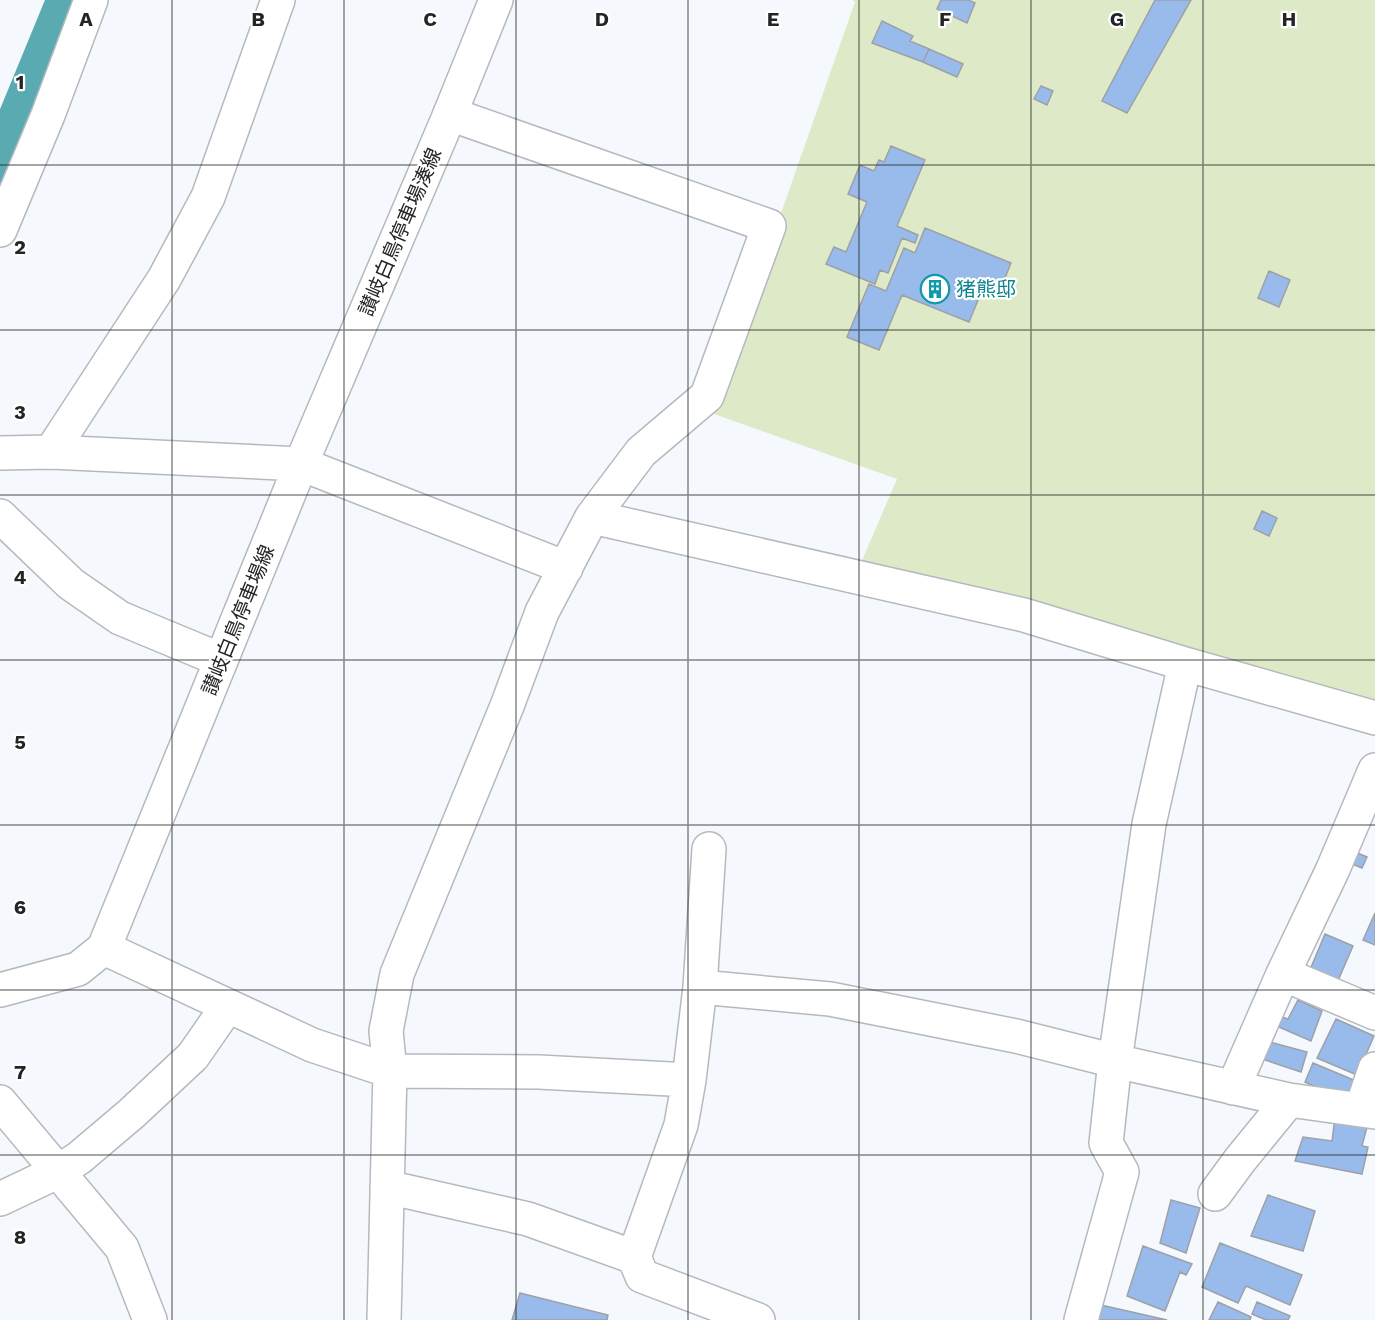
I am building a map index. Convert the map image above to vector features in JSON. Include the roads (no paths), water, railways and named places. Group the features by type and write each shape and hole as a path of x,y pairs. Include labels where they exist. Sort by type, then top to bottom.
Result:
{"street":[{"path":"0,230 48,115 91,0"},
{"path":"51,452 164,279 208,197 278,0"},
{"name":"讃岐白鳥停車場湊線","path":"301,464 496,0"},
{"path":"384,1320 390,1071 386,1031 397,974 507,706 542,612 592,518 641,452 707,396 769,226 450,114"},
{"path":"0,453 51,452 301,464 566,568"},
{"name":"讃岐白鳥停車場線","path":"0,990 78,969 104,948 301,464"},
{"path":"0,516 71,584 120,618 221,660"},
{"path":"592,518 1024,615 1375,718"},
{"path":"1081,1320 1122,1172 1106,1143 1116,1061 1149,824 1185,663"},
{"path":"1233,1088 1283,974 1333,869 1375,770"},
{"path":"709,849 700,987 681,1125 634,1257 642,1276 691,1307 758,1320"},
{"path":"104,948 312,1045 390,1071 539,1072 689,1080"},
{"path":"1283,974 1375,1013"},
{"path":"700,987 830,999 1016,1036 1289,1100 1368,1111 1375,1069"},
{"path":"0,1199 59,1171 79,1158 131,1114 193,1056 227,1007"},
{"path":"1215,1194 1289,1100"},
{"path":"0,1102 122,1248 150,1320"},
{"path":"387,1187 528,1219 634,1257"}],"waterway":[{"path":"0,175 72,0"}],"place":[{"name":"猪熊邸","path":"935,289"}]}
